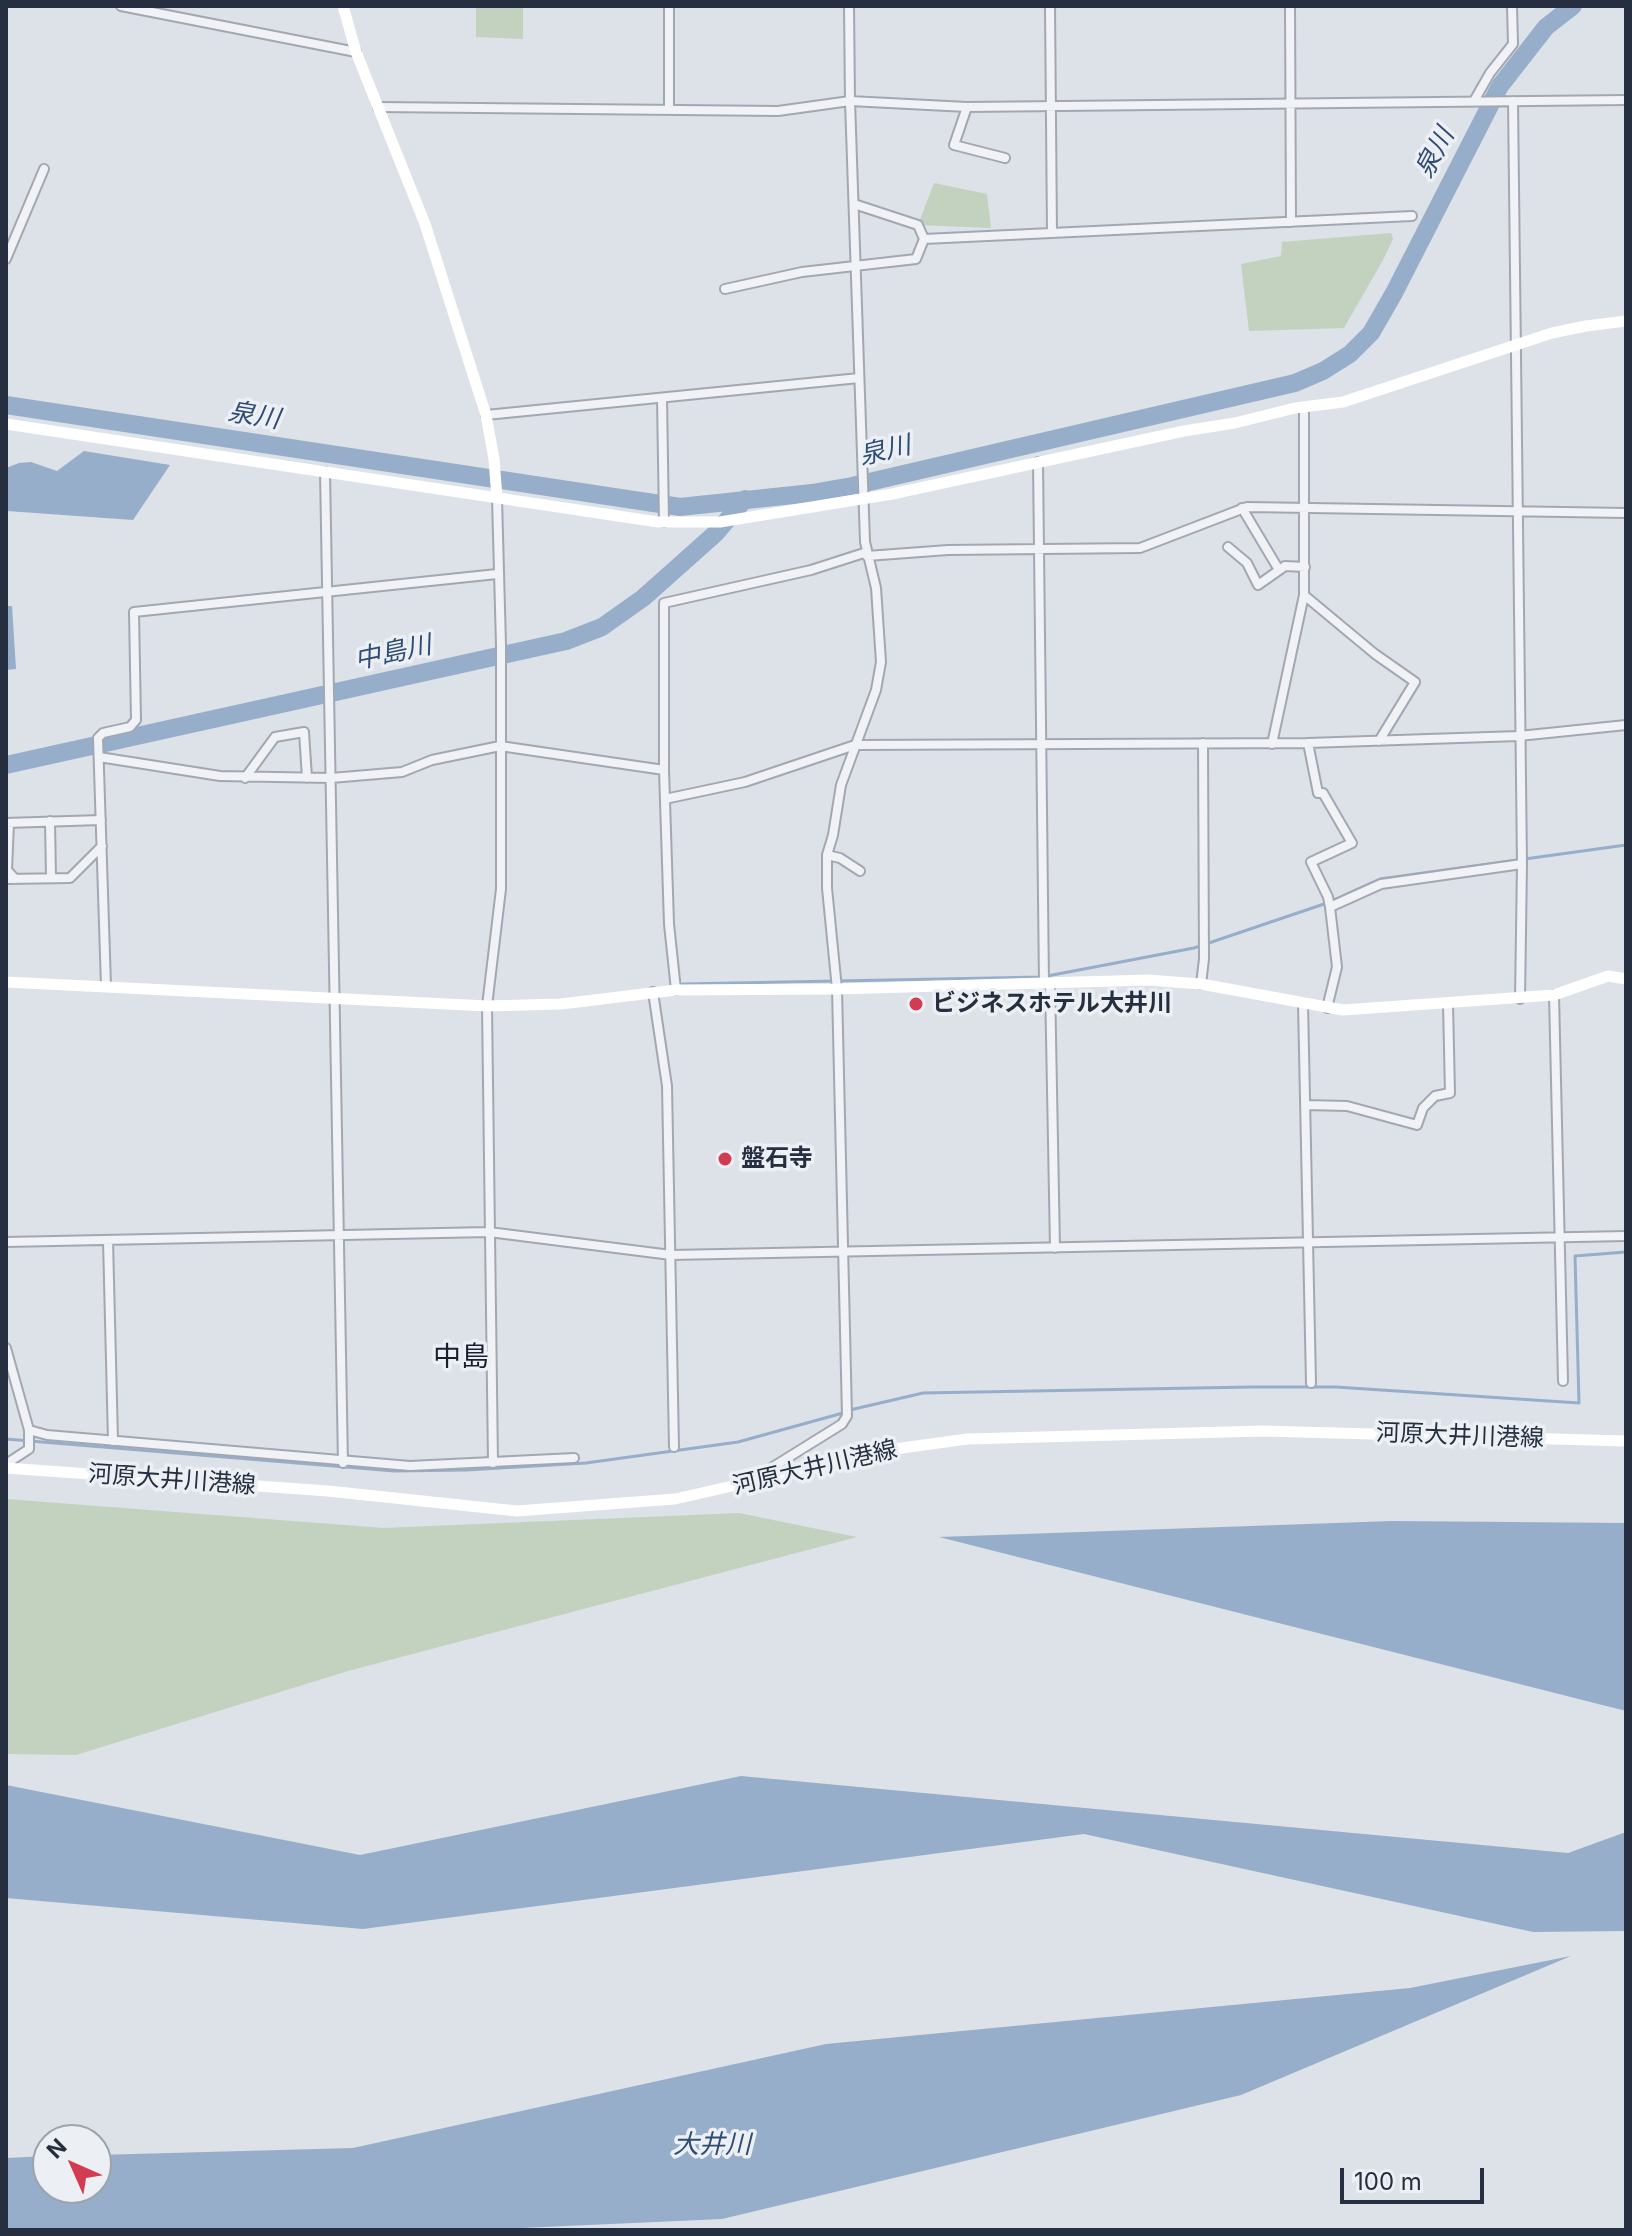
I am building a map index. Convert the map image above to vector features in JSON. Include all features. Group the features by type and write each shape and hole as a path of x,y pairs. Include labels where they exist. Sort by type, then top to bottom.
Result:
{"street":[{"path":"121,6 356,52"},
{"path":"343,6 356,52 425,224 486,415 494,459 501,645 501,889 487,1006 493,1463"},
{"path":"669,6 669,110"},
{"path":"758,1480 768,1470 842,1424 847,1416 837,989 827,888 827,855 841,785 876,690 881,662 876,588 867,554 863,499 849,6"},
{"path":"1050,6 1052,233"},
{"path":"1290,6 1291,222"},
{"path":"1474,101 1490,73 1513,44 1512,6"},
{"path":"378,107 778,111 850,101 967,107 1626,100"},
{"path":"1513,101 1522,864 1520,999"},
{"path":"967,107 954,145 1005,158"},
{"path":"6,259 44,169"},
{"path":"725,289 802,272 916,259 924,239 918,225 854,204"},
{"path":"924,239 1412,216"},
{"path":"6,424 664,522 720,522 863,499 1295,408 1343,402 1515,345 1586,326 1626,321"},
{"path":"486,415 859,378"},
{"path":"662,398 664,522"},
{"path":"1272,744 1304,595 1304,409"},
{"path":"1038,462 1043,970 1046,983 1055,1248"},
{"path":"325,472 343,1463"},
{"path":"676,990 669,924 664,770 664,603 811,570 867,554 1040,547 1140,548 1242,508 1626,513"},
{"path":"1242,508 1279,570"},
{"path":"1228,547 1247,563 1258,585 1285,566 1305,567"},
{"path":"106,986 98,738 103,733 130,727 136,720 134,612 497,574"},
{"path":"1304,595 1375,654 1415,682 1379,741"},
{"path":"665,799 745,782 855,745 1272,744 1519,736 1626,725"},
{"path":"245,778 275,737 304,732 307,778"},
{"path":"1201,984 1204,951 1203,743"},
{"path":"1308,743 1318,793 1323,793 1352,843 1311,862 1329,904 1337,967 1327,1008"},
{"path":"99,757 245,778 331,778 402,772 432,760 500,746 664,770"},
{"path":"101,820 8,823 7,870 10,879 70,878 102,846"},
{"path":"50,821 51,878"},
{"path":"827,855 840,858 860,871"},
{"path":"1329,904 1381,884 1522,864"},
{"path":"6,982 487,1006 561,1004 676,990 837,989 1148,980 1201,984 1343,1010 1520,999 1554,995 1608,976 1626,979"},
{"path":"653,992 667,1086 674,1447"},
{"path":"1554,995 1563,1381"},
{"path":"1303,1003 1311,1383"},
{"path":"1306,1105 1347,1106 1417,1125 1423,1108 1435,1096 1450,1093 1448,1004"},
{"path":"6,1242 489,1232 671,1255 1626,1236"},
{"path":"108,1240 113,1441"},
{"path":"6,1348 29,1432 29,1449 6,1466"},
{"name":"河原大井川港線","path":"6,1466 328,1491 517,1511 675,1499 895,1449 967,1439 1263,1431 1626,1441"},
{"path":"29,1432 343,1463 410,1466 574,1458"}],"green space":[{"path":"476,6 523,6 523,39 476,37"},
{"path":"934,183 987,194 991,228 918,225"},
{"path":"1391,233 1393,239 1383,260 1344,328 1249,331 1241,264 1281,256 1282,242"},
{"path":"6,1499 384,1528 739,1513 857,1537 348,1671 76,1755 6,1754"}],"water":[{"path":"84,451 170,465 133,520 7,511 6,468 31,462 57,471"},
{"path":"6,606 12,606 16,669 6,670"},
{"path":"1392,1521 1626,1523 1626,1711 939,1537"},
{"path":"741,1776 1568,1853 1626,1832 1626,1931 1533,1932 1084,1834 363,1929 6,1898 6,1785 360,1855"},
{"name":"大井川","path":"1571,1956 1241,2095 722,2219 477,2230 6,2230 6,2158 32,2157 32,2204 112,2204 112,2155 353,2148 826,2044 1410,1988"}],"waterway":[{"name":"泉川","path":"6,405 680,507 852,486 1295,383 1323,371 1350,354 1371,333 1500,86 1546,27 1573,6"},
{"name":"中島川","path":"6,765 566,641 602,627 643,598 716,533 745,499"},
{"path":"682,984 1042,977 1194,948 1327,903 1380,879 1626,845"},
{"path":"850,1410 923,1393 1251,1387 1336,1387 1579,1403 1575,1256 1626,1252"},
{"path":"6,1439 394,1471 466,1470 586,1463 738,1442 843,1413"}],"place":[{"name":"ビジネスホテル大井川","path":"916,1004"},
{"name":"盤石寺","path":"725,1159"}],"district":[{"name":"中島","path":"461,1358"}]}
